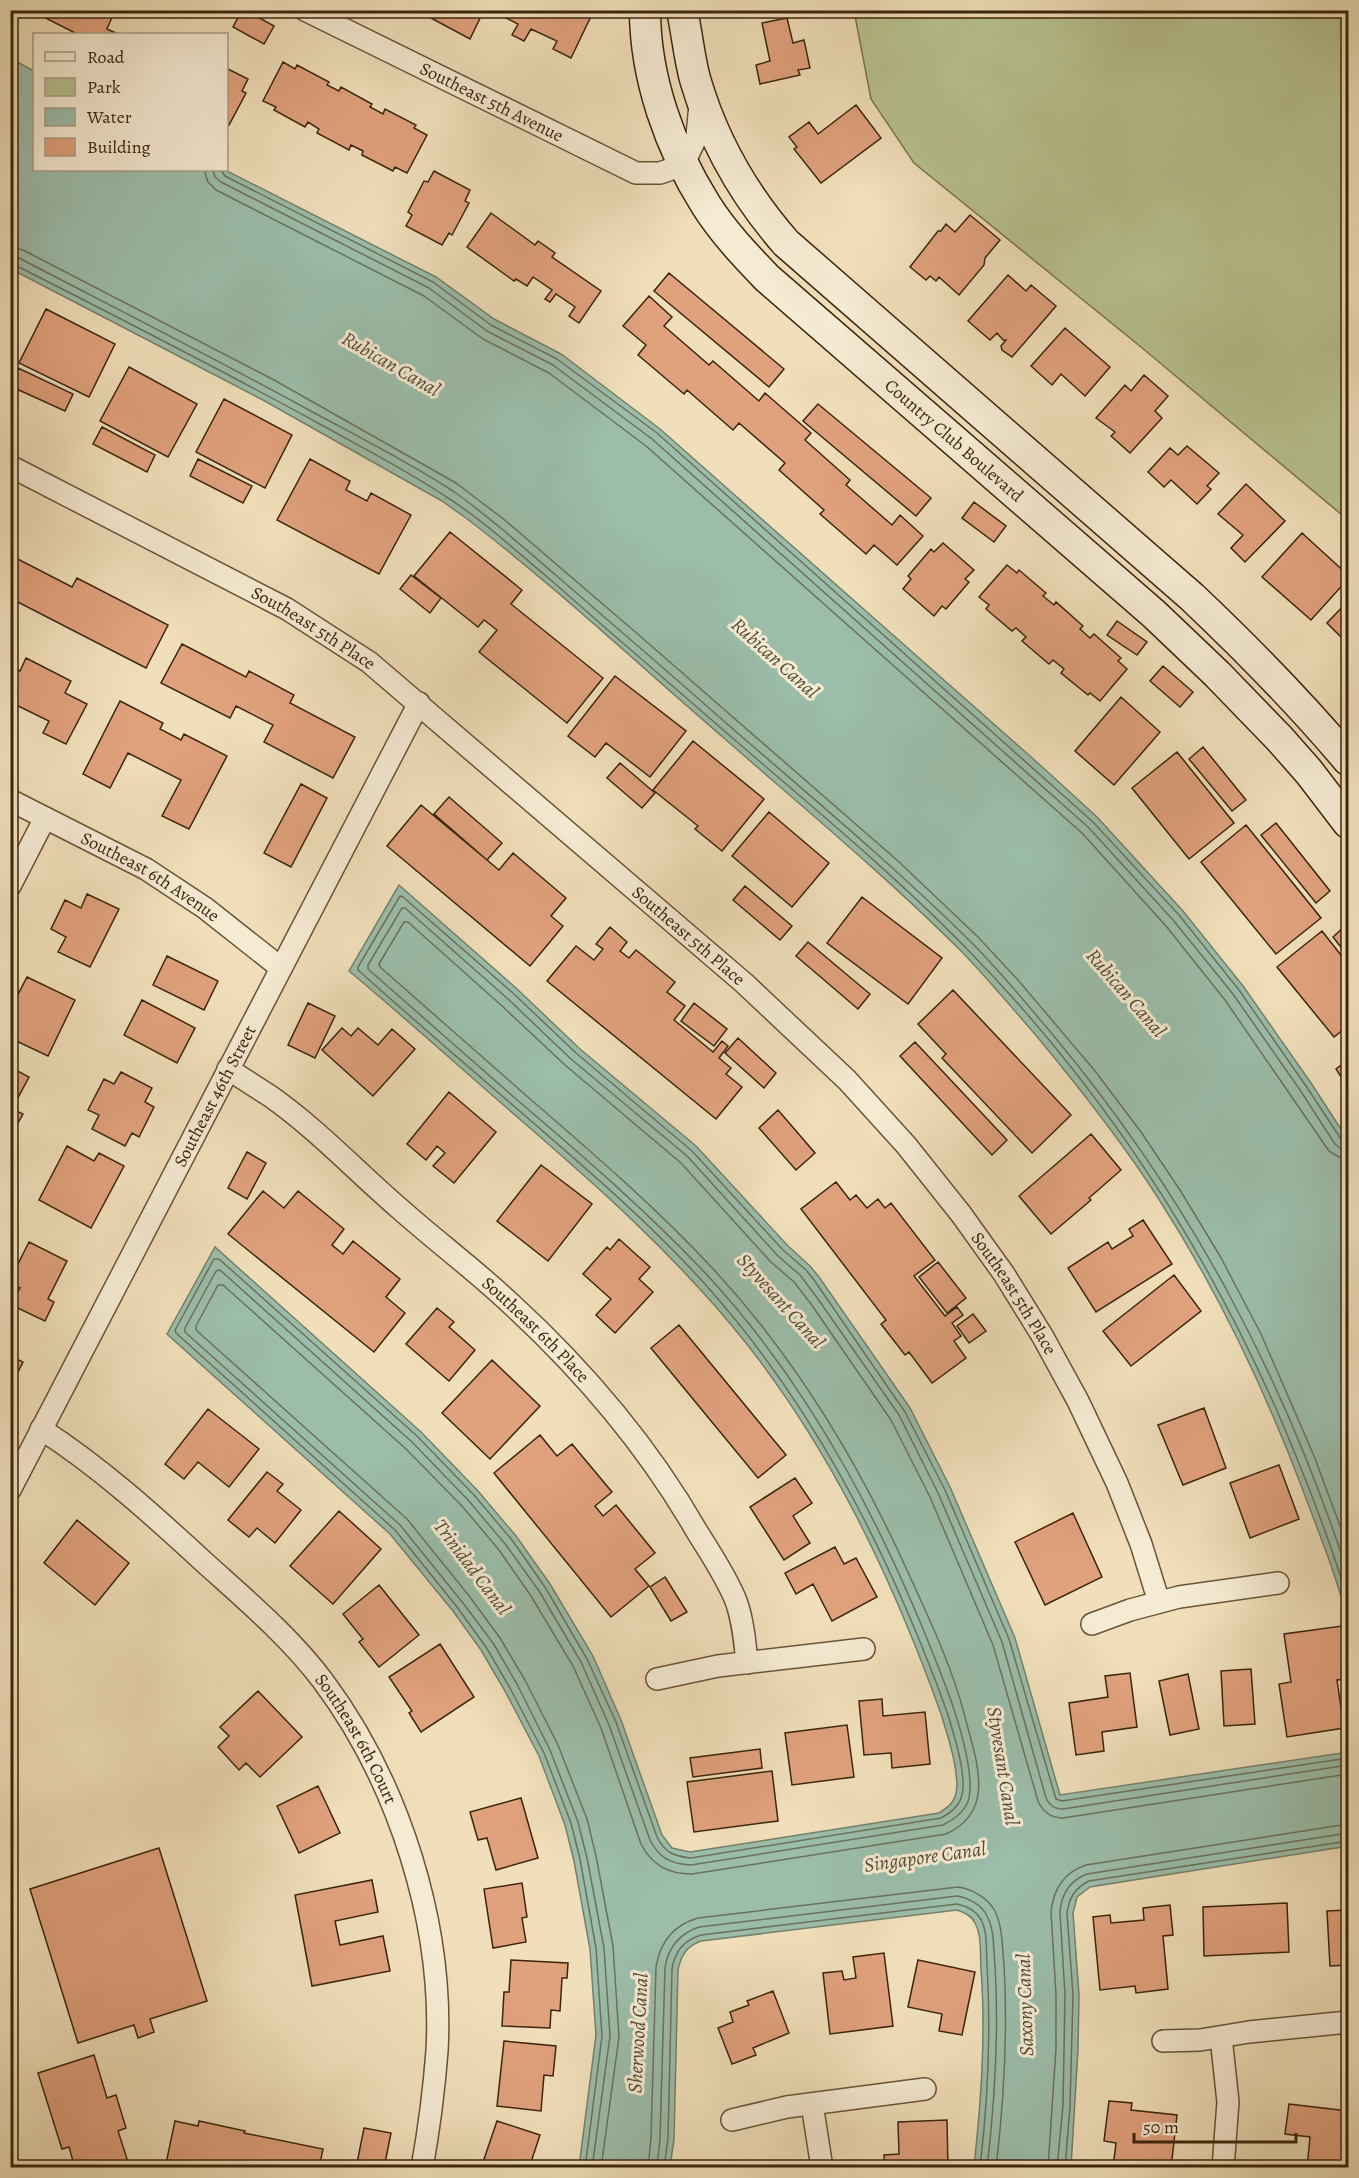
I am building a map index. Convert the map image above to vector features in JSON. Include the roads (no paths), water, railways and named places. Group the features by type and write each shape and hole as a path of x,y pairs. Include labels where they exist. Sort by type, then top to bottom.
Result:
{"main road":[{"name":"Country Club Boulevard","path":"645,10 647,40 656,89 670,133 684,165 714,216 735,244 767,278 1154,614 1202,659 1309,772 1348,823"},
{"path":"682,10 695,76 717,141 741,184 786,243 1192,597 1302,706 1348,760"},
{"path":"1035,511 1060,482"},
{"path":"1202,659 1229,632"}],"street":[{"name":"Southeast 5th Avenue","path":"305,10 636,173 660,173 684,165"},
{"path":"684,165 697,136 701,97"},
{"name":"Southeast 5th Place","path":"10,466 306,620 369,662 744,982 847,1080 906,1145 968,1223 1004,1274 1043,1337 1078,1401 1117,1483 1141,1544 1158,1602"},
{"name":"Southeast 46th Street","path":"10,1490 419,703"},
{"name":"Southeast 6th Avenue","path":"10,800 156,875 205,909 281,968"},
{"path":"10,886 45,818"},
{"name":"Southeast 6th Place","path":"228,1069 271,1097 324,1141 508,1302 552,1343 593,1387 639,1442 679,1501 726,1581 736,1602 745,1639 747,1664"},
{"name":"Southeast 6th Court","path":"41,1429 76,1451 94,1466 165,1526 262,1615 322,1680 364,1746 388,1793 405,1840 419,1888 429,1937 435,1987 437,2049 430,2120 422,2168"},
{"path":"1092,1624 1131,1610 1179,1597 1278,1583"},
{"path":"657,1678 718,1666 864,1648"},
{"path":"1163,2041 1200,2040 1348,2022"},
{"path":"1221,2037 1228,2102 1223,2168"},
{"path":"732,2120 787,2107 925,2089"},
{"path":"812,2104 822,2168"}],"water":[{"name":"Rubican Canal","path":"10,58 33,70 33,171 227,171 436,277 494,319 561,354 660,429 1097,817 1183,911 1243,986 1348,1140 1348,1623 1328,1558 1274,1418 1240,1344 1182,1236 1132,1159 1102,1118 1039,1039 962,952 875,870 565,599 466,518 442,501 263,400 11,269"},
{"path":"399,885 517,989 580,1049 696,1146 819,1277 910,1408 950,1487 1015,1638 1060,1795 1348,1752 1348,1846 1090,1887 1077,1897 1073,1913 1079,1995 1078,2049 1071,2167 974,2167 983,2043 980,1945 974,1921 957,1910 701,1941 688,1948 678,1970 674,2139 670,2167 579,2167 596,2035 590,1949 565,1825 539,1756 481,1650 453,1611 390,1534 167,1334 215,1247 421,1432 478,1491 516,1536 550,1584 593,1656 621,1720 662,1835 672,1848 690,1852 939,1813 954,1800 957,1783 956,1770 936,1699 875,1553 829,1466 776,1383 746,1343 691,1280 633,1220 349,971"}],"water label":[{"name":"Styvesant Canal","path":"781,1301"},
{"name":"Trinidad Canal","path":"472,1567"},
{"name":"Styvesant Canal","path":"1003,1766"},
{"name":"Singapore Canal","path":"925,1857"},
{"name":"Saxony Canal","path":"1025,2005"},
{"name":"Sherwood Canal","path":"638,2033"}]}
